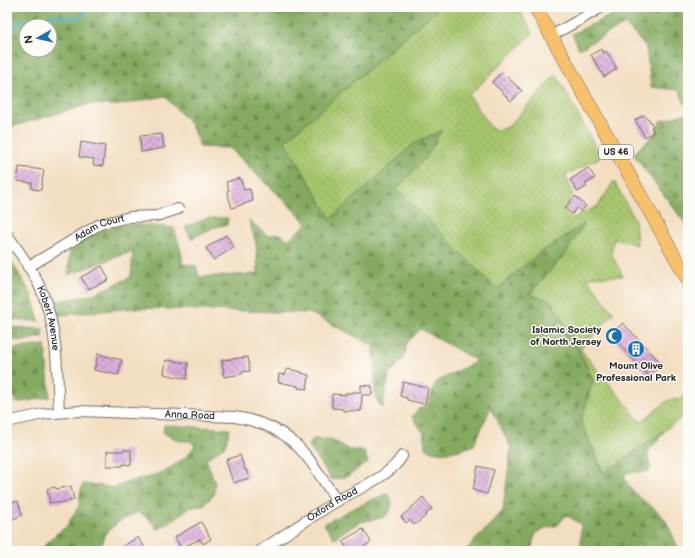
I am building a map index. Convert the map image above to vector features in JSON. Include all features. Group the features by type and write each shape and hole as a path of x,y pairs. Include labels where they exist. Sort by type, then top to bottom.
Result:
{"main road":[{"name":"US 46","path":"535,7 688,280"}],"street":[{"path":"551,36 602,7"},
{"name":"Adam Court","path":"28,267 100,224 130,217 156,216 178,209"},
{"name":"Kobert Avenue","path":"7,234 44,296 53,325 60,412"},
{"name":"Anna Road","path":"7,422 60,412 78,411 231,417 257,421 279,431 300,448 308,457 337,501"},
{"name":"Oxford Road","path":"260,551 337,501 385,474 396,466 402,456"}],"green space":[{"path":"7,7 440,7 285,141 331,219 416,142 442,130 427,156 397,189 497,289 541,252 584,224 565,254 529,294 551,301 572,336 593,380 581,421 603,473 664,431 656,443 648,449 650,470 645,472 627,472 624,477 631,489 663,517 670,528 679,551 581,551 581,524 566,515 558,525 545,528 537,532 533,541 532,551 465,551 503,511 511,448 491,407 474,445 450,452 437,452 425,448 424,433 412,417 418,409 427,406 436,382 477,361 421,329 407,343 404,358 389,374 382,409 375,397 374,346 310,313 134,308 59,315 53,302 92,295 131,277 133,251 68,275 70,248 89,236 104,230 125,225 174,228 182,255 182,264 196,266 199,277 258,274 256,243 249,220 268,236 279,233 288,240 307,224 230,148 200,147 191,125 165,96 118,105 90,104 7,128"},
{"path":"440,7 517,7 533,33 469,95 490,127 497,130 508,127 556,74 601,157 565,176 573,192 564,213 573,218 598,206 614,181 635,220 637,245 614,239 611,254 623,276 587,277 614,314 580,349 641,422 667,401 673,399 680,400 688,393 688,412 664,431 604,473 581,421 593,380 572,336 551,301 529,295 565,254 583,225 541,252 497,289 396,189 427,156 416,143 331,219 285,141"},
{"path":"671,8 688,14 688,111 679,90 651,87 646,47 625,24 579,49 572,34 622,10"},
{"path":"688,113 688,227 633,154 656,133 660,121"},
{"path":"207,218 228,218 227,225 213,228 191,239 185,227"},
{"path":"7,254 31,294 39,321 7,320"},
{"path":"7,327 43,329 43,337 22,341 7,340"},
{"path":"45,345 50,397 15,403 7,366 7,349"},
{"path":"164,425 230,429 225,446 206,459 215,483 214,495 204,505 189,508 158,530 149,519 138,512 120,521 105,534 100,550 101,551 39,551 55,535 66,527 79,506 83,484 114,488 167,470 186,457 195,446 191,441 180,441 163,433"},
{"path":"313,439 332,439 349,450 364,451 368,462 348,476 332,480 308,445"},
{"path":"387,493 392,500 391,507 386,516 382,518 361,522 334,538 324,524 346,512"}],"building":[{"path":"601,49 603,53 606,51 617,69 604,77 591,55"},
{"path":"502,72 522,91 511,101 492,82"},
{"path":"644,115 653,126 651,127 654,132 645,137 635,120"},
{"path":"162,134 164,148 141,152 140,136"},
{"path":"81,142 105,146 103,166 93,165 94,159 79,157"},
{"path":"19,167 44,170 41,190 32,189 32,183 17,181"},
{"path":"588,168 595,178 585,184 587,186 578,192 570,180"},
{"path":"240,178 244,190 250,189 253,201 232,208 226,182"},
{"path":"575,196 586,206 581,212 577,208 572,214 565,208"},
{"path":"226,235 234,247 214,260 206,248"},
{"path":"102,266 109,280 88,289 81,277"},
{"name":"Mount Olive Professional Park","path":"623,323 662,364 649,376 610,335"},
{"path":"98,354 122,360 118,375 94,370"},
{"path":"248,357 250,371 224,377 222,360"},
{"path":"166,360 188,363 187,379 164,374"},
{"path":"287,369 309,375 307,389 278,382 279,374 285,375"},
{"path":"403,382 428,388 425,404 407,400 407,398 400,396"},
{"path":"361,385 372,386 372,395 362,395 361,411 343,411 343,409 332,408 332,394 345,395 345,393 361,392"},
{"path":"131,450 131,465 123,464 123,466 107,466 107,451"},
{"path":"240,455 249,478 233,483 226,460"},
{"path":"478,466 494,470 487,494 473,490"},
{"path":"71,486 74,500 50,503 47,489"},
{"path":"423,497 432,509 414,525 410,520 406,523 401,517"},
{"path":"18,501 22,515 7,522 7,506 10,505 10,503"},
{"path":"201,522 211,539 203,544 200,539 181,548 175,537"},
{"path":"363,529 371,542 357,551 349,551 342,541"},
{"path":"138,537 147,551 115,551"}],"waterway":[{"path":"7,27 8,29 14,29 17,28 18,22 44,18 52,15 71,18 79,17 95,7"},
{"path":"104,7 110,9 114,7"},
{"path":"118,7 123,9 132,9 137,7"}],"place":[{"name":"Islamic Society of North Jersey","path":"614,336"},
{"name":"Mount Olive Professional Park","path":"636,349"}]}
